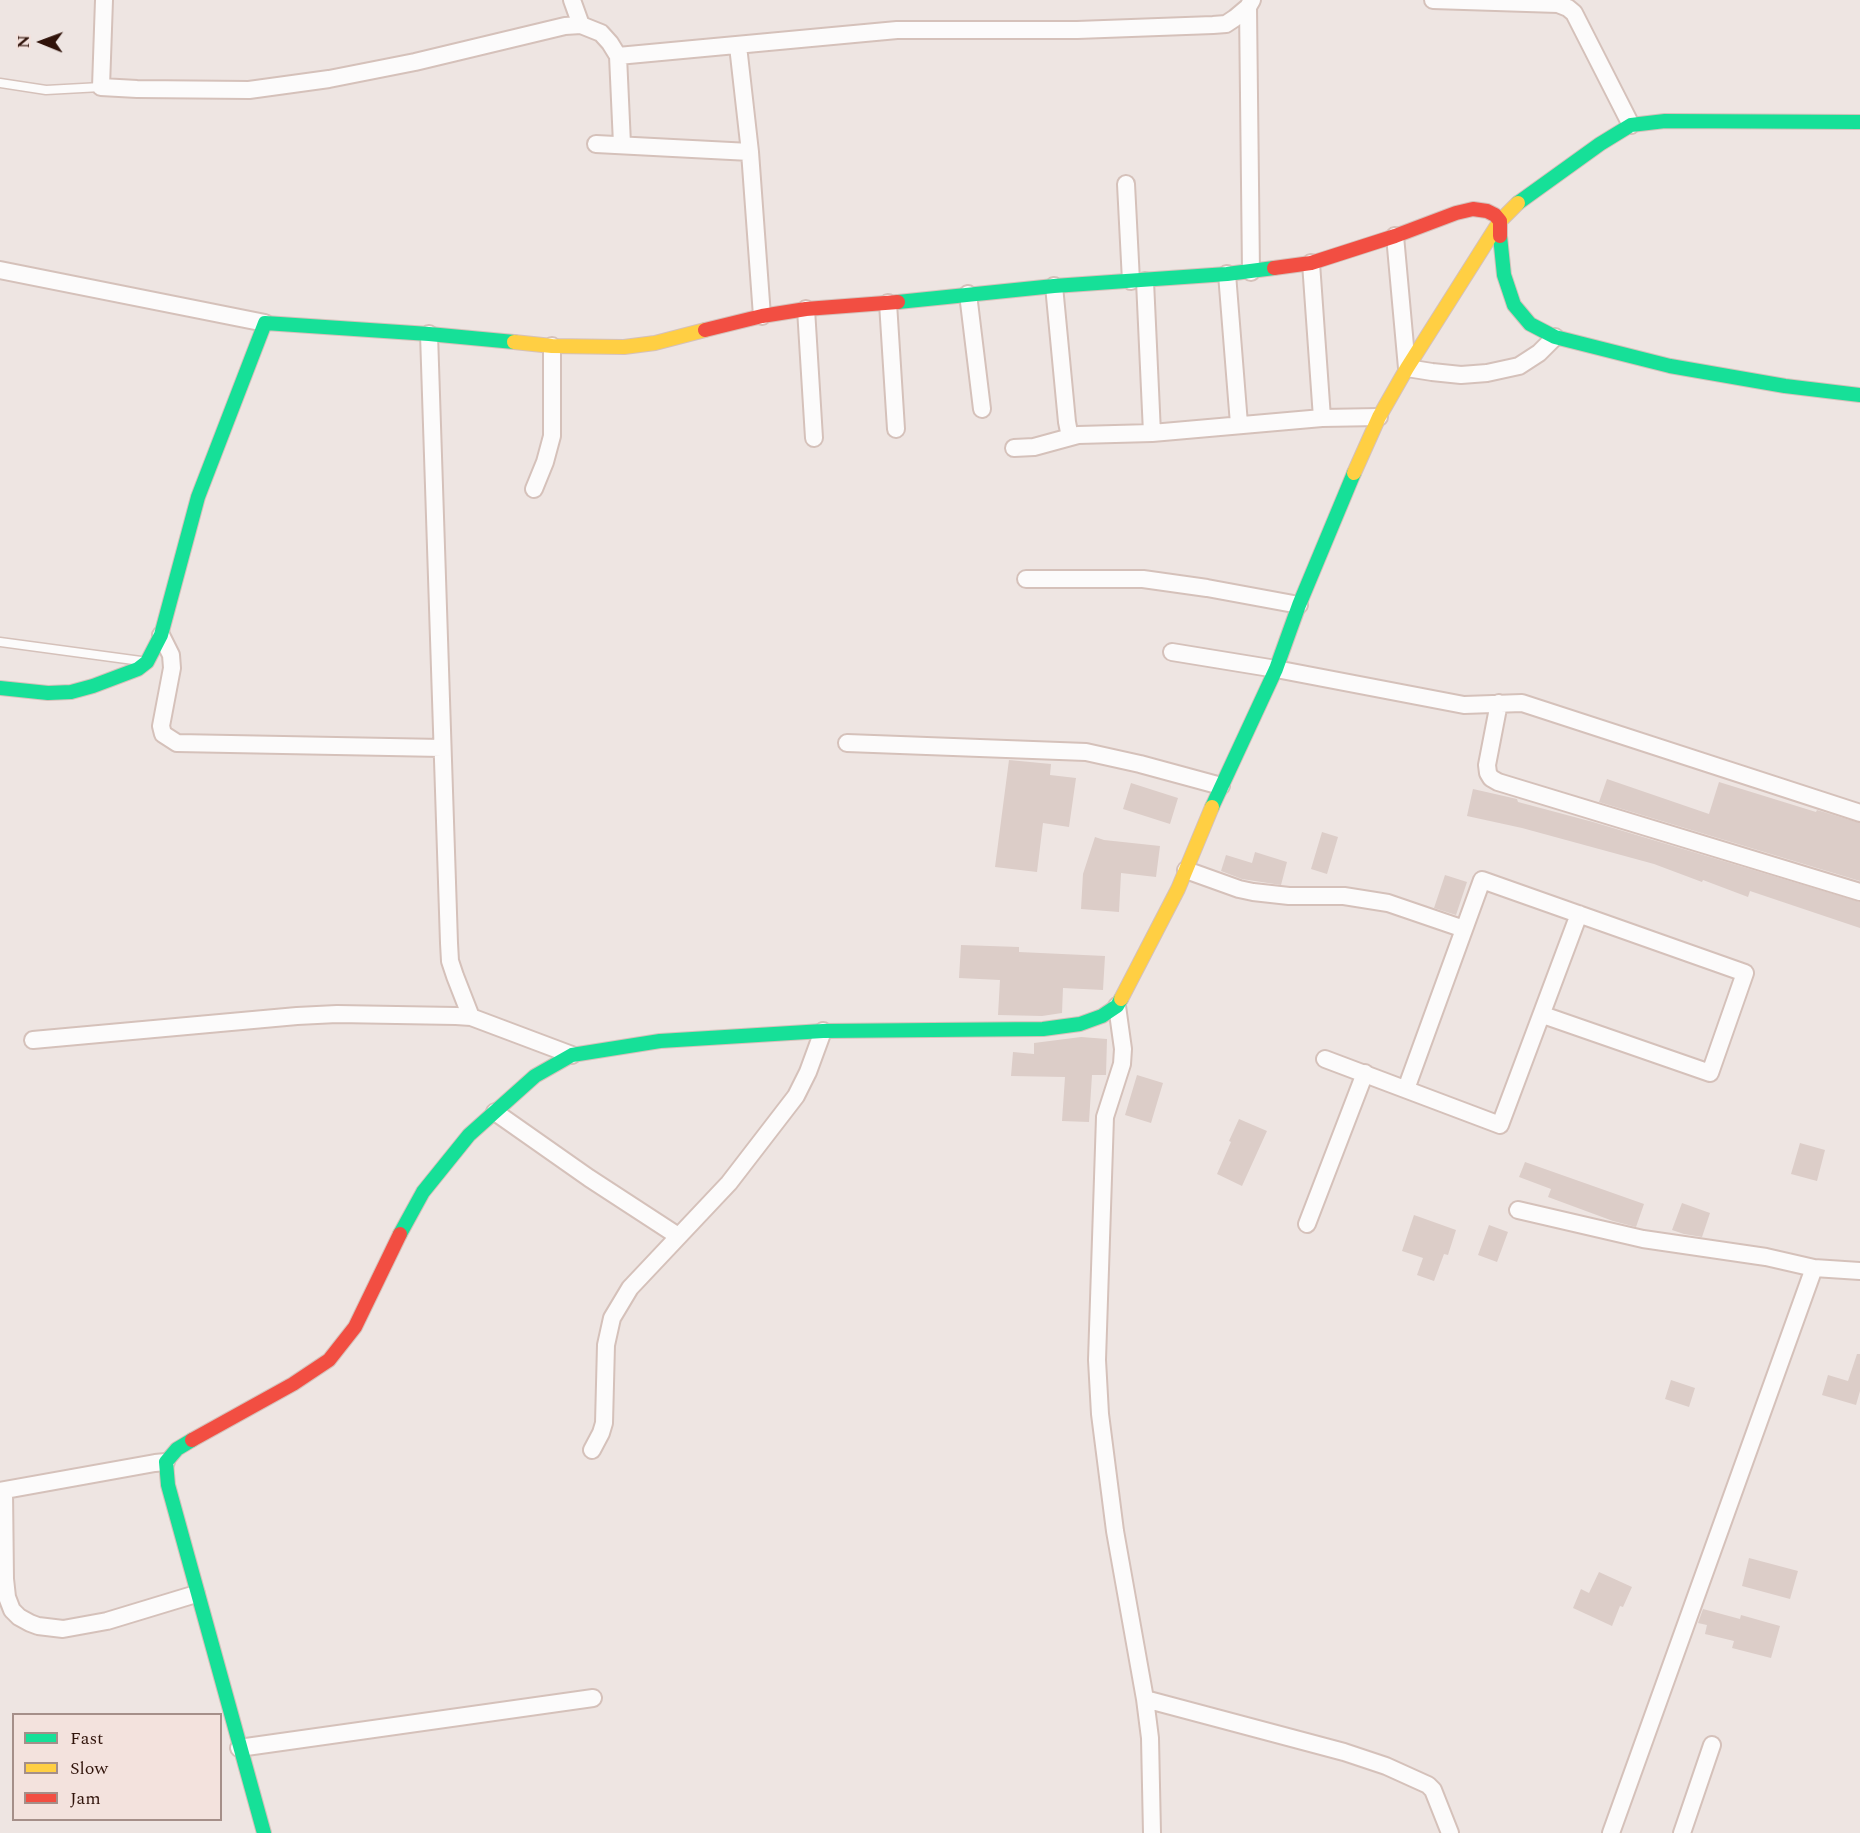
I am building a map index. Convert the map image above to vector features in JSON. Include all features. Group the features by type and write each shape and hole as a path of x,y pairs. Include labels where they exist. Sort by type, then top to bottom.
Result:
{"street":[{"path":"104,0 101,87 137,89 249,90 340,77 415,62 565,26 580,25 601,33 618,56 622,144"},
{"path":"572,0 580,25"},
{"path":"1432,0 1558,4 1568,8 1574,13 1631,124"},
{"path":"618,56 897,30 1077,30 1226,24 1250,3"},
{"path":"1250,3 1251,272"},
{"path":"738,46 750,152 762,316"},
{"path":"196,1594 107,1621 63,1629 38,1626 6,1611 2,1491 166,1462 177,1449 293,1384 329,1359 355,1327 400,1233 423,1192 469,1135 535,1076 572,1055 660,1041 823,1031 1043,1029 1080,1024 1102,1016 1117,1006 1186,870 1221,786 1275,669 1299,605 1379,417 1407,368 1500,221 1521,201 1631,124 1665,121 1860,122"},
{"path":"596,144 750,152"},
{"path":"1126,184 1138,281 1152,433"},
{"path":"0,270 265,323 429,334 552,346 624,347 762,316 806,309 1054,286 1251,272 1311,263 1473,209 1487,211 1500,221 1504,275 1514,305 1530,324 1555,337 1670,366 1785,386 1860,395"},
{"path":"1395,236 1407,368"},
{"path":"1311,263 1322,418"},
{"path":"1227,274 1239,424"},
{"path":"1054,286 1070,437"},
{"path":"968,294 982,409"},
{"path":"888,303 896,429"},
{"path":"806,309 814,438"},
{"path":"0,688 48,693 71,692 138,669 147,662 161,635 198,497 265,323"},
{"path":"429,334 449,952 455,976 471,1017"},
{"path":"1407,368 1461,375 1487,373 1519,366 1539,353 1555,337"},
{"path":"534,489 545,462 552,435 552,346"},
{"path":"1014,448 1034,447 1070,437 1152,433 1322,418 1379,417"},
{"path":"1026,579 1143,579 1299,605"},
{"path":"161,635 171,655 172,668 161,726 163,734 177,743 442,748"},
{"path":"1172,652 1464,705 1522,703 1860,813"},
{"path":"1499,703 1487,765 1491,778 1498,782 1860,892"},
{"path":"847,743 1086,752 1221,786"},
{"path":"1186,870 1253,892 1289,896 1344,896 1388,903 1464,929"},
{"path":"1406,1089 1482,880 1745,973 1710,1073 1543,1015"},
{"path":"1325,1059 1500,1125 1579,914"},
{"path":"1117,1006 1123,1049 1122,1064 1105,1117 1097,1360 1100,1414 1115,1531 1150,1738 1152,1833"},
{"path":"33,1040 297,1016 337,1014 456,1016 471,1017 572,1055"},
{"path":"592,1450 604,1422 606,1345 612,1318 630,1288 729,1183 796,1096 823,1031"},
{"path":"1308,1224 1365,1073"},
{"path":"495,1112 589,1178 678,1236"},
{"path":"1518,1210 1643,1239 1766,1257 1814,1268 1860,1271"},
{"path":"1611,1833 1814,1268"},
{"path":"166,1462 168,1485 196,1594 264,1833"},
{"path":"239,1748 593,1698"},
{"path":"1145,1699 1344,1752 1386,1766 1428,1785 1433,1790 1450,1833"},
{"path":"1682,1833 1712,1745"}],"lane":[{"path":"0,83 46,90 101,87"},
{"path":"0,642 147,662"}],"building":[{"path":"1009,760 1051,764 1050,775 1076,778 1069,827 1043,823 1037,872 995,867"},
{"path":"1607,779 1709,814 1719,782 1860,823 1860,881 1599,802"},
{"path":"1131,783 1178,798 1170,824 1123,809"},
{"path":"1473,789 1517,799 1518,802 1593,822 1860,902 1860,928 1750,891 1748,897 1654,864 1522,828 1467,816"},
{"path":"1322,832 1338,837 1327,874 1311,869"},
{"path":"1095,837 1160,846 1156,877 1121,873 1119,912 1081,909 1083,874"},
{"path":"1255,852 1287,862 1281,885 1242,879 1221,871 1226,855 1252,863"},
{"path":"1445,875 1467,882 1456,915 1434,908"},
{"path":"961,945 1019,947 1019,952 1105,956 1103,990 1063,988 1062,1013 1042,1016 998,1015 1000,980 959,978"},
{"path":"1081,1037 1107,1039 1106,1075 1092,1075 1089,1122 1062,1121 1065,1077 1011,1076 1013,1052 1034,1054 1034,1043"},
{"path":"1137,1075 1163,1083 1151,1123 1125,1115"},
{"path":"1239,1119 1267,1131 1242,1186 1217,1174"},
{"path":"1800,1143 1825,1150 1817,1181 1791,1174"},
{"path":"1525,1162 1644,1204 1636,1227 1548,1197 1551,1189 1519,1177"},
{"path":"1682,1203 1710,1213 1702,1237 1672,1230"},
{"path":"1414,1215 1456,1230 1448,1255 1444,1254 1434,1281 1417,1275 1423,1258 1402,1251"},
{"path":"1489,1225 1508,1232 1497,1262 1478,1255"},
{"path":"1857,1354 1860,1354 1860,1391 1856,1405 1822,1395 1828,1375 1848,1381"},
{"path":"1671,1380 1695,1388 1689,1407 1665,1399"},
{"path":"1749,1558 1798,1571 1790,1599 1742,1586"},
{"path":"1599,1572 1632,1587 1623,1607 1620,1606 1612,1626 1573,1608 1581,1589 1589,1593"},
{"path":"1703,1609 1740,1619 1741,1615 1780,1626 1771,1658 1732,1648 1734,1641 1705,1634 1707,1625 1698,1623"}],"traffic: fast":[{"path":"1518,203 1600,144 1631,125 1665,121 1860,122"},
{"path":"1500,236 1504,275 1514,305 1530,324 1555,337 1670,366 1785,386 1860,395"},
{"path":"898,302 1054,286 1227,274 1274,268"},
{"path":"0,688 48,693 71,692 138,669 147,662 161,635 198,497 265,323 514,342"},
{"path":"1212,807 1276,669 1299,605 1354,473"},
{"path":"400,1234 423,1192 469,1135 535,1076 572,1055 660,1041 823,1031 1043,1029 1080,1024 1102,1016 1117,1006 1121,999"},
{"path":"192,1440 177,1449 166,1462 168,1485 264,1833"}],"traffic: slow":[{"path":"1354,473 1379,417 1407,368 1500,221 1518,203"},
{"path":"514,342 552,346 624,347 655,343 705,330"},
{"path":"1121,999 1178,889 1212,807"}],"traffic: jam":[{"path":"1274,268 1311,263 1473,209 1495,215 1500,221 1500,236"},
{"path":"705,330 762,316 806,309 898,302"},
{"path":"192,1440 293,1384 329,1360 355,1327 400,1234"}]}
